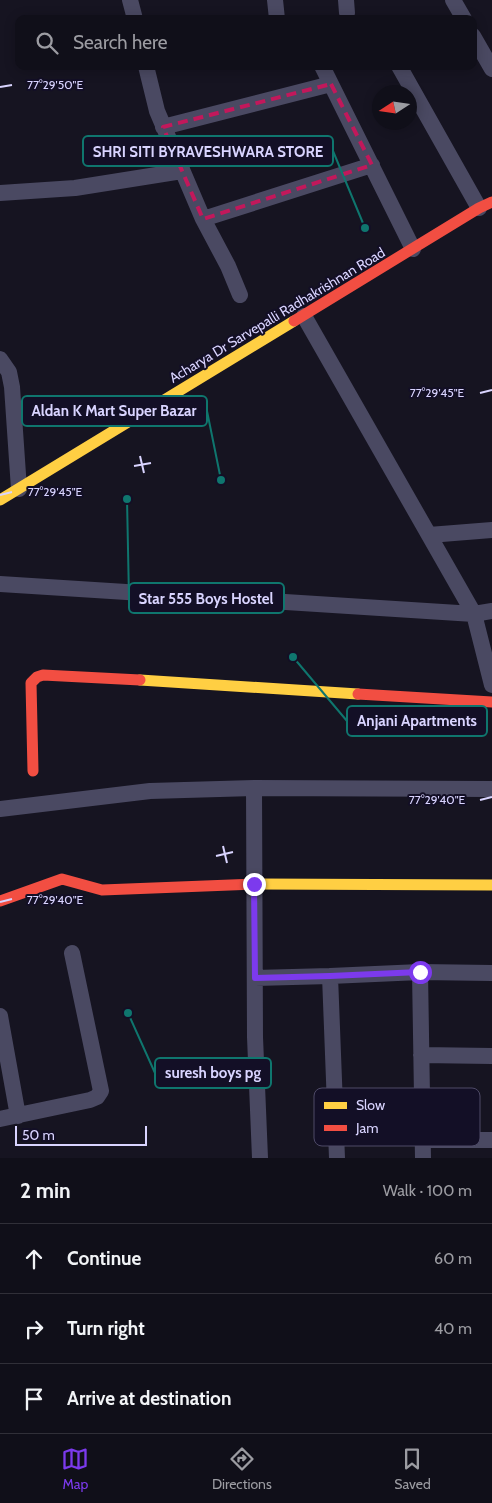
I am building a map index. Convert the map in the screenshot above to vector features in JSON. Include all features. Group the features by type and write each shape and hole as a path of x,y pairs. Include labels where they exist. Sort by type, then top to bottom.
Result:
{"street":[{"path":"130,0 133,15"},
{"path":"275,0 277,15"},
{"path":"453,0 462,15"},
{"path":"477,43 492,69"},
{"path":"147,70 157,111 203,219 228,266 240,295"},
{"path":"324,70 413,250"},
{"path":"402,70 488,205"},
{"path":"164,127 331,84"},
{"path":"203,219 372,165"},
{"path":"0,193 75,188 182,171"},
{"name":"Acharya Dr Sarvepalli Radhakrishnan Road","path":"0,500 488,205"},
{"path":"304,316 474,614 492,685"},
{"path":"0,359 9,372 12,387 19,489"},
{"path":"429,535 492,530"},
{"path":"0,584 474,614 492,612"},
{"path":"33,771 31,683 37,677 43,675 492,702"},
{"path":"0,809 150,791 254,788 492,789"},
{"path":"254,788 255,1037 260,1158"},
{"path":"0,901 62,879 102,890 254,884 492,885"},
{"path":"0,1119 90,1100 97,1097 101,1091 72,953"},
{"path":"255,978 420,972 492,973"},
{"path":"420,972 421,1088"},
{"path":"330,976 334,1088"},
{"path":"0,1016 18,1116"},
{"path":"421,1055 492,1056"}],"highlighted area":[{"path":"331,84 372,165 203,219 163,127"}],"traffic: slow":[{"path":"0,500 294,321"},
{"path":"140,680 358,694"},
{"path":"258,884 492,885"}],"traffic: jam":[{"path":"294,321 479,208 492,202"},
{"path":"33,771 31,683 37,677 43,675 140,680"},
{"path":"358,694 492,702"},
{"path":"0,901 62,879 102,890 258,884"}],"place":[{"name":"SHRI SITI BYRAVESHWARA STORE","path":"365,228"},
{"name":"Aldan K Mart Super Bazar","path":"221,480"},
{"name":"Star 555 Boys Hostel","path":"127,499"},
{"name":"Anjani Apartments","path":"293,657"},
{"name":"suresh boys pg","path":"128,1013"}],"route":[{"path":"254,884 255,978 420,972"}]}
